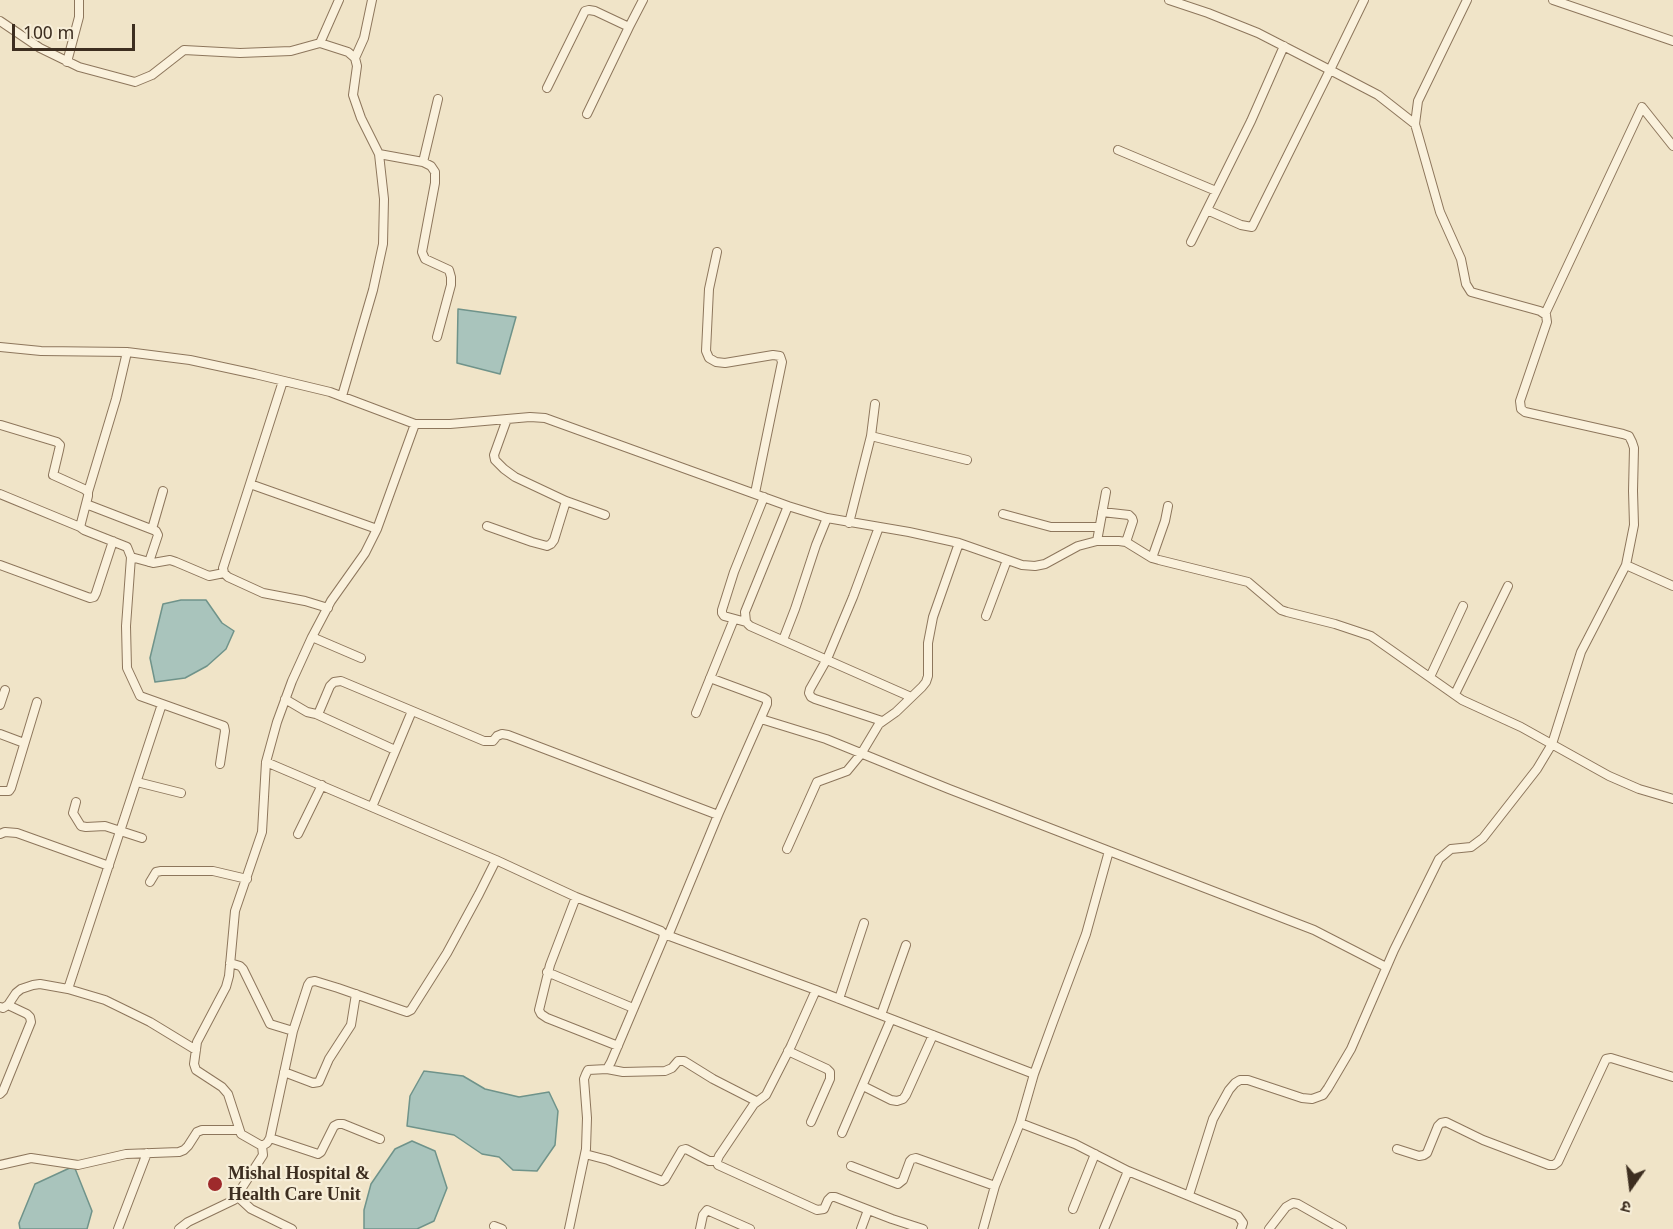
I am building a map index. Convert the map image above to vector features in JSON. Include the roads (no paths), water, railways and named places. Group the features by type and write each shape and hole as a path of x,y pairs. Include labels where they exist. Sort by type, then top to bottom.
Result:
{"street":[{"path":"67,62 79,17 79,0"},
{"path":"320,43 339,0"},
{"path":"355,58 364,38 372,0"},
{"path":"587,114 643,0"},
{"path":"1169,0 1251,30 1284,46 1378,95 1415,124"},
{"path":"1207,210 1241,225 1252,227 1364,0"},
{"path":"1467,0 1418,101 1415,124 1440,212 1461,259 1466,284 1471,292 1540,311 1546,315"},
{"path":"1552,0 1673,41"},
{"path":"546,88 585,11 595,11 629,27"},
{"path":"0,21 40,48 78,67 135,82 152,75 184,50 240,53 291,51 320,43 348,52 355,58 357,66 353,95 361,118 379,154 384,199 382,244 370,301 342,396"},
{"path":"1191,242 1251,121 1284,46"},
{"path":"423,162 438,99"},
{"path":"1189,1195 1213,1119 1228,1090 1235,1083 1248,1080 1302,1098 1312,1099 1323,1095 1351,1049 1386,967 1439,859 1451,849 1471,847 1483,838 1537,769 1552,744 1581,652 1626,565 1634,525 1634,448 1629,436 1525,412 1521,409 1520,401 1547,322 1545,314 1642,107 1673,146"},
{"path":"1118,150 1216,190"},
{"path":"379,154 423,162 431,166 435,172 422,252 425,259 449,270 451,277 451,285 437,337"},
{"path":"717,252 709,289 706,351 709,358 725,363 773,355 780,356 782,362 759,495 722,609 724,616 746,621"},
{"path":"0,347 41,351 127,352 190,360 342,396 415,424 450,424 546,417 788,506 849,523 909,532 959,543 1022,565 1045,564 1083,544 1097,541 1126,542 1152,558 1248,582 1281,610 1371,636 1469,704 1521,727 1639,789 1673,799"},
{"path":"81,527 88,492 116,399 127,352"},
{"path":"282,381 223,568 228,577 263,593 327,608"},
{"path":"849,523 871,436 875,404"},
{"path":"507,419 495,451 495,460 510,474 566,501 605,515"},
{"path":"262,1146 245,1137 238,1130 228,1094 222,1087 196,1070 194,1064 196,1050 199,1037 225,987 230,963 235,911 262,832 266,762 285,699 327,608 365,553 377,529 415,424"},
{"path":"0,426 57,442 60,445 53,475 88,492"},
{"path":"871,436 967,460"},
{"path":"250,484 377,529"},
{"path":"152,529 163,491"},
{"path":"1097,541 1106,492"},
{"path":"0,494 127,547 131,557 126,626 127,668 140,696 224,726 220,764"},
{"path":"487,526 547,546 554,540 566,501"},
{"path":"86,504 156,531 158,535 149,562"},
{"path":"788,506 745,612 746,621 750,626 911,697"},
{"path":"1152,558 1168,506"},
{"path":"1102,512 1132,518 1126,542"},
{"path":"1003,514 1051,527 1100,527"},
{"path":"783,640 827,518"},
{"path":"879,527 854,597 827,659 809,693 811,697 882,721"},
{"path":"0,565 90,598 96,593 113,541"},
{"path":"787,849 817,782 847,771 882,721 896,712 922,687 928,676 928,643 931,625 959,543"},
{"path":"131,557 153,563 170,560 209,576 224,573"},
{"path":"986,616 1007,560"},
{"path":"1626,565 1673,586"},
{"path":"1455,694 1508,586"},
{"path":"1430,677 1463,606"},
{"path":"696,712 734,619"},
{"path":"312,637 361,658"},
{"path":"607,1069 767,704 767,700 710,678"},
{"path":"316,714 330,686 334,682 341,681 488,742 502,734 508,735 717,815"},
{"path":"0,705 5,690"},
{"path":"285,699 307,712 395,750"},
{"path":"0,791 9,791 11,788 37,702"},
{"path":"68,990 162,704"},
{"path":"372,807 412,711"},
{"path":"761,719 826,739 1314,930 1386,967"},
{"path":"0,734 24,743"},
{"path":"266,762 666,935 1034,1074"},
{"path":"137,782 181,793"},
{"path":"298,834 322,785"},
{"path":"76,802 73,813 81,826 105,826 142,838"},
{"path":"0,834 17,833 109,866"},
{"path":"983,1229 995,1186 1020,1123 1034,1074 1086,934 1109,851"},
{"path":"262,1146 270,1138 293,1031 310,982 330,985 406,1012 411,1010 447,953 496,860"},
{"path":"150,882 156,872 161,871 213,870 247,879"},
{"path":"576,897 548,972 539,1010 547,1018 618,1046"},
{"path":"839,999 864,923"},
{"path":"881,1015 906,945"},
{"path":"230,963 243,969 270,1024 293,1031"},
{"path":"548,972 633,1008"},
{"path":"0,1094 31,1022 27,1014 4,1006 21,989 33,985 40,984 105,1000 150,1022 196,1050"},
{"path":"717,1161 756,1101 766,1095 816,990"},
{"path":"284,1072 313,1083 319,1082 329,1059 351,1025 356,994"},
{"path":"842,1133 891,1019"},
{"path":"863,1086 891,1100 903,1099 933,1035"},
{"path":"788,1051 827,1068 830,1072 830,1079 811,1122"},
{"path":"1396,1149 1419,1156 1424,1155 1427,1153 1438,1126 1446,1122 1494,1144 1554,1165 1558,1162 1606,1059 1611,1058 1673,1077"},
{"path":"569,1229 585,1154 587,1118 584,1079 588,1070 665,1071 669,1070 678,1060 684,1061 756,1101"},
{"path":"1020,1123 1075,1144 1128,1171 1238,1216 1243,1223 1241,1229"},
{"path":"270,1138 318,1154 334,1126 338,1124 380,1139"},
{"path":"0,1165 31,1158 83,1164 126,1154 179,1152 184,1150 197,1132 202,1130 238,1130"},
{"path":"179,1229 188,1222 230,1203 237,1196 262,1155 262,1146"},
{"path":"585,1154 608,1160 662,1181 682,1150 686,1149 709,1161 717,1161"},
{"path":"118,1229 147,1153"},
{"path":"1073,1209 1095,1154"},
{"path":"851,1166 898,1184 903,1180 910,1161 915,1158 995,1186"},
{"path":"717,1161 718,1165 723,1168 820,1211 824,1209 831,1197 835,1197 892,1220 923,1229"},
{"path":"1104,1229 1128,1171"},
{"path":"237,1196 251,1209 292,1229"},
{"path":"1269,1229 1286,1207 1293,1203 1342,1229"},
{"path":"700,1229 703,1215 707,1210 750,1229"},
{"path":"861,1229 868,1210"}],"water":[{"path":"458,309 516,317 500,374 457,363"},
{"path":"181,600 206,600 222,623 234,631 226,649 207,666 185,678 155,682 150,658 163,604"},
{"path":"424,1071 463,1076 485,1089 519,1097 549,1092 558,1111 555,1145 537,1171 513,1170 499,1157 482,1154 454,1135 407,1126 410,1096"},
{"path":"412,1141 435,1151 447,1188 434,1221 417,1229 364,1229 364,1210 371,1184 395,1149"},
{"path":"74,1166 92,1211 87,1229 20,1229 19,1223 35,1184"}],"place":[{"name":"Mishal Hospital & Health Care Unit","path":"215,1184"}]}
